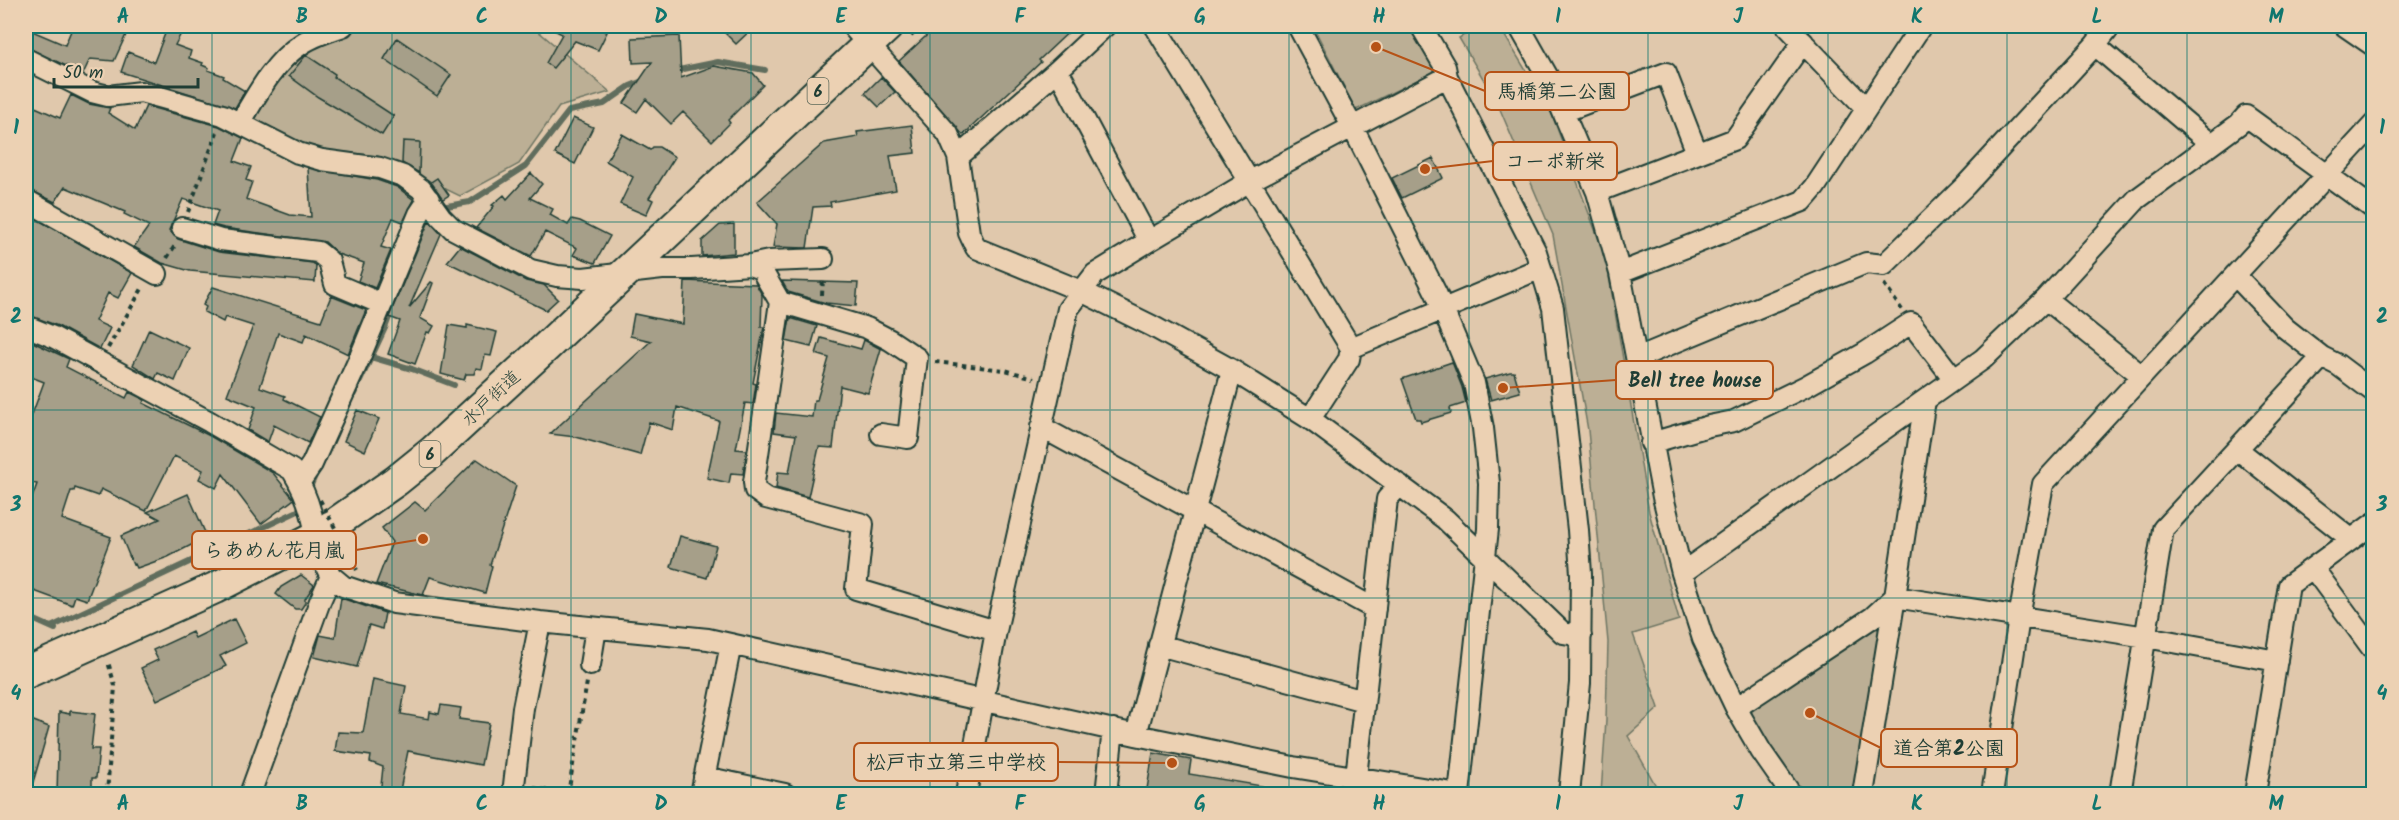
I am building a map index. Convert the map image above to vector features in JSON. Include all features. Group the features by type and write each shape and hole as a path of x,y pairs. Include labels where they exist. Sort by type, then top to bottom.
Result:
{"highway":[{"name":"水戸街道","path":"26,673 205,592 317,536 360,508 432,452 625,273 870,32"}],"street":[{"path":"232,119 255,98 280,64 300,45 343,26"},
{"path":"958,157 1105,26"},
{"path":"1155,26 1352,348 1350,359 1310,420"},
{"path":"26,326 101,362 292,470 315,504 317,536 323,564 331,576 343,586 393,603 540,622 708,639 1136,735 1293,767 1459,794 1486,557 1489,483 1483,428 1474,383 1443,309 1353,128 1298,26"},
{"path":"1422,26 1445,67 1447,77 1526,232 1541,268 1553,308 1578,530 1580,683 1569,795"},
{"path":"1519,26 1549,79 1597,192 1620,273 1651,443 1682,573 1703,639 1736,708 1761,751 1791,795"},
{"path":"1787,26 1865,107"},
{"path":"1620,273 1803,201 1815,187 1865,107 1921,26"},
{"path":"1636,358 1866,263 1884,265 1965,186 2110,26"},
{"path":"2345,26 2373,46"},
{"path":"870,32 948,134 958,157 969,233 976,248 1081,291 1152,326 1232,370 1310,420 1444,519 1563,633 1581,636"},
{"path":"1597,192 1736,139 1803,42"},
{"path":"2095,45 2211,144"},
{"path":"26,59 92,92 108,96 141,92 232,119 298,153 322,160 380,168 403,176 421,189 453,229 531,270 557,276 583,278 750,265 769,261 823,259"},
{"path":"1058,70 1149,241"},
{"path":"1563,112 1666,73 1697,153"},
{"path":"966,795 996,631 1068,309 1095,274 1250,181 1447,77"},
{"path":"1682,573 1983,359 2046,299 2137,199 2239,124 2246,116 2373,209"},
{"path":"1992,795 2019,618 2043,484 2373,124"},
{"path":"26,200 155,273"},
{"path":"300,485 312,464 419,214 435,207"},
{"path":"182,228 221,240 318,252 329,261 335,284 382,304"},
{"path":"750,265 762,269 780,302 754,482 755,490 766,498 863,524 855,589 996,631"},
{"path":"1352,348 1541,268"},
{"path":"2235,275 2285,328 2373,392"},
{"path":"2046,299 2142,376"},
{"path":"780,302 867,328 891,340 917,358 908,438 881,435"},
{"path":"1651,443 1734,421 1806,386 1865,353 1911,322 1954,379"},
{"path":"2120,795 2163,529 2322,357"},
{"path":"1136,735 1232,370"},
{"path":"1863,795 1925,400"},
{"path":"1041,427 1375,609"},
{"path":"2237,449 2351,539"},
{"path":"1356,777 1387,499 1400,485"},
{"path":"2255,795 2289,585 2373,523"},
{"path":"2313,568 2373,651"},
{"path":"250,795 331,576"},
{"path":"1895,597 2146,637 2277,661"},
{"path":"1736,708 1873,617 1895,597"},
{"path":"514,785 523,708 540,622"},
{"path":"590,665 596,628"},
{"path":"731,644 703,786 785,795"},
{"path":"1159,645 1364,701"},
{"path":"1106,795 1113,729"}],"path":[{"path":"101,362 126,314 180,237 232,119"},
{"path":"821,315 823,259"},
{"path":"1877,264 1877,274 1911,322"},
{"path":"917,358 1005,370 1051,383"},
{"path":"315,504 348,552"},
{"path":"107,795 115,686 108,662"},
{"path":"514,785 567,794 590,665"}],"shaded area":[{"path":"364,26 532,26 610,92 559,107 519,164 460,196 378,156 312,148 254,122 278,77 316,47"},
{"path":"1313,26 1415,26 1440,69 1356,110"},
{"path":"1479,26 1499,26 1551,112 1606,259 1649,512 1679,620 1633,634 1659,708 1628,736 1656,786 1643,794 1601,794 1608,642 1588,430 1553,235 1497,102 1459,38"},
{"path":"1873,628 1883,630 1856,794 1803,794 1765,741 1751,709"}],"building":[{"path":"73,26 130,26 114,61 90,59 83,74 26,47 30,30 65,45"},
{"path":"168,26 185,26 175,45 191,51 189,58 203,63 202,65 209,68 208,70 224,76 223,78 245,91 235,108 121,72 128,52 154,62"},
{"path":"546,26 595,26 607,32 598,50 575,41 553,68 546,63 562,34"},
{"path":"718,26 755,26 736,44"},
{"path":"937,26 1075,26 1039,60 1041,62 963,135 899,61"},
{"path":"679,36 681,78 714,66 753,73 763,85 728,120 730,123 712,141 683,112 671,124 646,99 637,112 624,103 652,62 633,63 632,38"},
{"path":"397,38 451,75 437,96 384,59"},
{"path":"306,55 335,74 334,77 394,116 382,135 318,97 289,76"},
{"path":"881,77 895,92 879,107 865,93"},
{"path":"71,95 89,104 110,108 108,113 135,130 146,106 219,126 243,138 234,161 251,167 246,180 252,182 246,199 290,215 311,217 308,168 377,180 397,187 414,200 403,222 393,218 381,247 391,250 375,288 358,281 364,263 338,254 325,242 213,225 218,211 183,199 169,230 178,239 219,252 313,263 316,266 315,282 190,271 162,263 134,247 149,226 124,214 125,212 65,187 55,202 26,188 26,103 60,118"},
{"path":"573,118 593,127 575,164 555,154"},
{"path":"912,125 915,153 890,156 896,190 830,202 831,206 813,207 807,248 773,247 777,224 757,202 824,143 858,137 857,132"},
{"path":"622,134 650,150 653,147 659,147 675,157 649,198 653,200 646,215 620,204 633,177 606,161"},
{"path":"403,141 420,142 419,173 402,163"},
{"path":"1433,158 1443,178 1402,198 1392,178"},
{"path":"531,173 542,184 530,198 553,209 550,215 568,225 572,219 580,221 610,236 595,263 573,255 577,248 545,232 531,256 476,228 494,206 492,205 504,195 507,199"},
{"path":"437,178 449,195 443,199 431,182"},
{"path":"26,213 132,273 118,298 108,293 95,321 110,328 100,349 58,326 26,314"},
{"path":"429,221 441,234 409,308 431,282 433,283 420,318 434,326 430,333 427,332 415,364 388,354 400,321 389,317"},
{"path":"734,224 734,253 702,256 702,241 720,225"},
{"path":"460,246 526,281 544,285 558,299 546,310 447,262"},
{"path":"685,281 756,284 762,295 761,327 764,327 753,383 756,384 753,404 745,403 736,449 747,450 743,474 731,473 729,483 707,478 719,421 677,407 673,430 649,422 640,455 576,437 550,434 651,341 630,336 634,314 683,324"},
{"path":"782,281 858,283 856,306 826,303 788,292"},
{"path":"213,287 321,321 331,296 366,310 348,354 306,334 303,342 278,333 260,387 285,396 284,399 320,417 308,443 274,425 268,442 248,430 256,407 227,395 253,326 225,317 223,322 204,312 206,307 203,305"},
{"path":"790,318 817,326 811,347 786,341"},
{"path":"449,325 467,328 467,325 497,332 491,356 485,355 482,369 476,368 474,374 466,374 464,380 441,374"},
{"path":"149,329 189,348 175,381 158,373 155,379 133,365"},
{"path":"821,338 861,349 864,340 881,349 868,393 840,386 833,448 819,447 808,497 776,488 778,472 789,473 796,435 774,432 776,413 812,417 814,400 817,400 829,358 816,354"},
{"path":"26,339 69,359 66,367 126,398 129,392 145,400 143,403 210,436 273,473 294,499 261,524 223,474 216,488 199,479 203,470 174,456 146,511 101,489 98,496 75,488 71,491 62,519 111,537 87,600 75,596 72,605 26,588 26,515 37,484 26,482 26,431 44,382 26,375"},
{"path":"1452,362 1466,403 1450,408 1451,413 1421,422 1420,419 1416,419 1402,379"},
{"path":"1514,372 1520,392 1491,400 1485,379"},
{"path":"357,410 379,419 365,451 344,441"},
{"path":"477,459 516,486 490,565 492,566 485,593 430,577 423,595 376,584 392,542 382,528 415,502 425,510"},
{"path":"188,494 207,537 168,557 137,568 135,564 133,565 121,536 160,519 147,512"},
{"path":"680,536 716,546 707,578 671,567"},
{"path":"301,575 314,585 301,609 295,609 276,594 281,587"},
{"path":"341,598 385,613 382,629 369,625 357,667 314,657 320,635 335,638"},
{"path":"234,619 246,643 220,656 226,666 157,700 141,668 158,660 153,650 192,632 195,638"},
{"path":"373,679 406,686 401,714 429,719 430,712 439,714 441,705 461,708 459,719 489,723 481,765 408,751 399,795 380,795 383,767 370,762 371,756 335,751 338,732 363,733"},
{"path":"70,711 95,714 91,749 99,749 96,778 92,778 92,795 57,795 59,712 70,714"},
{"path":"26,718 49,727 30,793 26,792"},
{"path":"1153,753 1191,760 1189,774 1262,786 1261,795 1146,795"}],"waterway":[{"path":"674,71 718,62 765,70"},
{"path":"440,210 447,206 470,202 526,166 569,111 604,104 630,86 645,80"},
{"path":"354,394 385,328 409,263"},
{"path":"371,357 454,385"},
{"path":"308,492 317,471"},
{"path":"51,627 298,511 302,504"},
{"path":"26,616 55,629"}],"place":[{"name":"馬橋第二公園","path":"1376,47"},
{"name":"コーポ新栄","path":"1425,169"},
{"name":"Bell tree house","path":"1503,388"},
{"name":"らあめん花月嵐","path":"423,539"},
{"name":"道合第2公園","path":"1810,713"},
{"name":"松戸市立第三中学校","path":"1172,763"}]}
